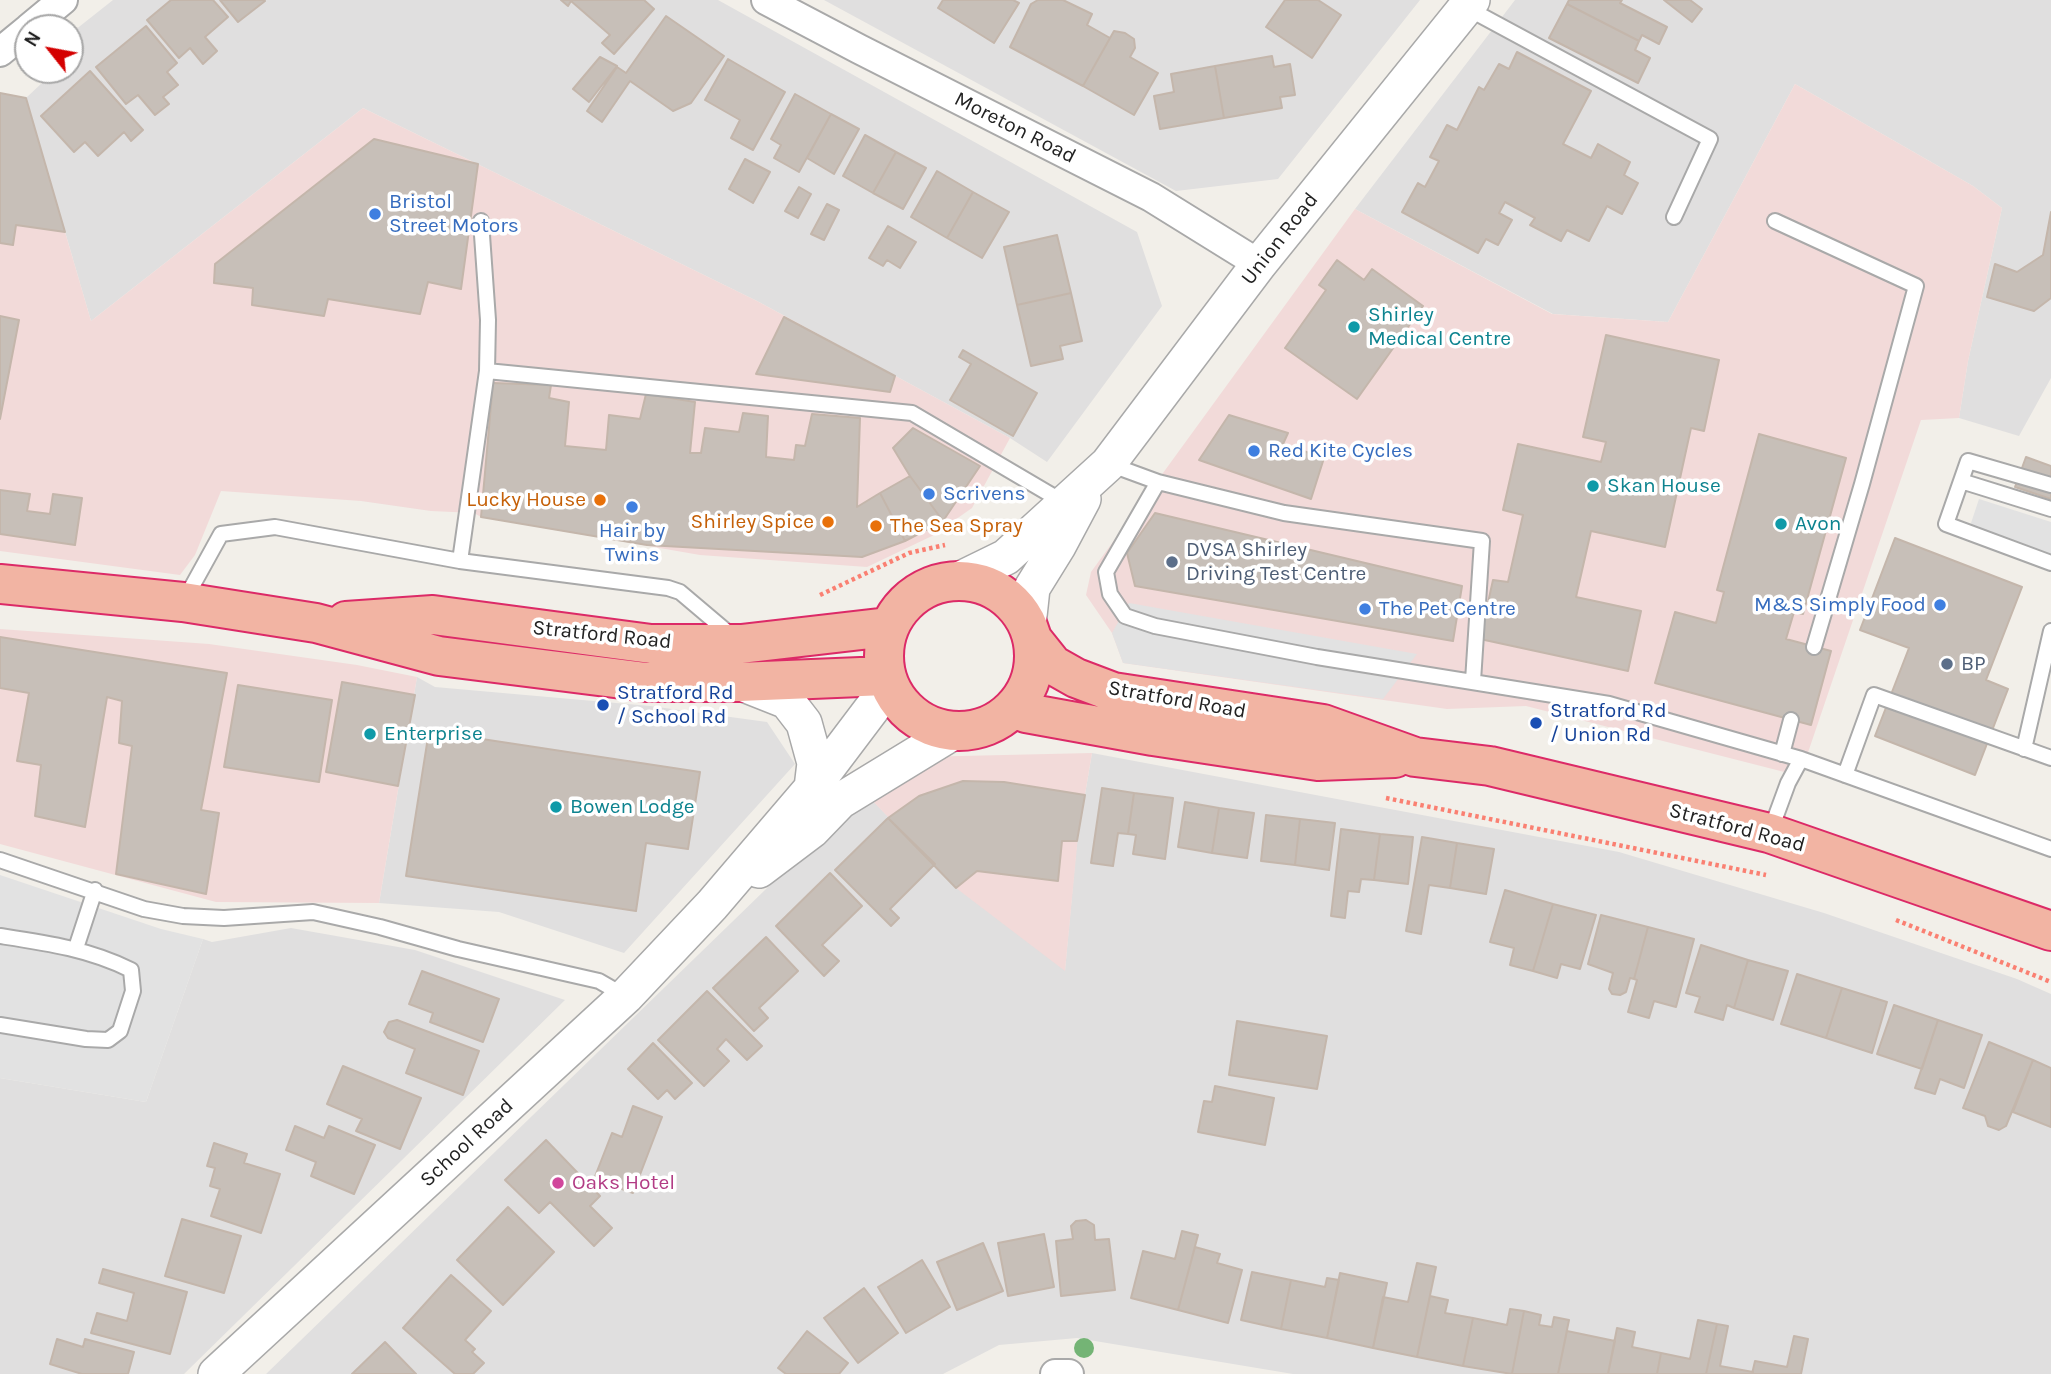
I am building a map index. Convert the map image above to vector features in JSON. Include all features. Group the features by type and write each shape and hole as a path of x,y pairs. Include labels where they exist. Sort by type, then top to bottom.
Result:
{"highway":[{"path":"961,579 984,584 1002,593 1023,614 1031,632 1034,660 1028,686 1014,708 998,721 976,730 953,732 939,729 914,717 896,699 887,681 883,645 888,627 911,597 932,584 961,579"},
{"name":"Stratford Road","path":"0,584 183,602 316,624 439,656 646,682 887,681"},
{"name":"Stratford Road","path":"316,624 433,615 651,644 741,644 888,627"},
{"name":"Stratford Road","path":"1031,632 1053,665 1076,678 1113,692 1324,723 1415,757"},
{"name":"Stratford Road","path":"1014,708 1026,713 1153,736 1318,761 1415,757 1490,766 1769,833 2051,931"}],"street":[{"path":"47,14 63,0"},
{"name":"Moreton Road","path":"766,0 1151,197 1259,264"},
{"name":"Union Road","path":"1031,632 1032,588 1100,472 1259,264 1469,3"},
{"path":"0,52 14,41"},
{"name":"Union Road","path":"961,579 1006,557 1100,472"},
{"name":"School Road","path":"216,1374 626,996 712,905 812,788 887,681"},
{"path":"739,682 787,701 804,723 815,762 812,788"},
{"name":"School Road","path":"712,905 812,830 840,801 953,732"},
{"path":"1055,1374 1069,1374"}],"lane":[{"path":"1469,3 1710,139 1674,217"},
{"path":"460,561 487,371 488,320 481,221"},
{"path":"1775,221 1916,286 1814,647"},
{"path":"487,371 912,413 1053,496 1064,506"},
{"path":"2051,485 1968,461 1946,524 2051,563"},
{"path":"1100,472 1157,482 1284,513 1482,541 1473,681"},
{"path":"1961,481 2051,509"},
{"path":"1157,482 1106,572 1110,594 1125,616 1155,626 1317,657 1609,704 1801,759 2051,849"},
{"path":"183,602 221,534 275,527 460,561 668,588 680,592 741,644"},
{"path":"2024,749 2051,631"},
{"path":"1845,775 1874,695 2051,758"},
{"path":"1782,754 1791,720"},
{"path":"1769,833 1788,783 1801,759"},
{"path":"0,860 95,890 144,909 183,916 224,918 313,912 599,981 626,996"},
{"path":"76,948 95,890"},
{"path":"0,936 76,948 106,958 131,970 133,991 120,1031 108,1040 0,1025"}],"path":[{"path":"816,597 909,553 946,545"},
{"path":"1381,797 1770,876"},
{"path":"1886,916 2051,982"}],"shaded area":[{"path":"113,0 718,0 1137,232 1162,306 1047,462 1010,438 757,301 363,108 91,321 26,98 41,84 84,84 84,23"},
{"path":"824,0 1420,0 1278,179 1176,191"},
{"path":"1515,0 2051,0 2051,378 2019,436 1959,418 1968,361 2002,208 1973,186 1795,84 1668,322 1553,314 1355,209"},
{"path":"1795,84 1973,186 2002,208 1968,361 1959,418 1921,420 1800,776 1526,706 1447,709 1123,663 1112,633 1086,595 1091,572 1355,209 1552,314 1668,322"},
{"path":"0,93 26,98 91,321 363,108 757,301 1010,438 972,508 932,536 867,567 700,555 481,517 474,513 431,511 361,501 221,491 195,555 180,575 0,551"},
{"path":"1979,499 2051,522 2051,563 1968,532"},
{"path":"1129,603 1417,654 1383,699 1123,663 1112,633"},
{"path":"0,629 209,644 357,665 417,677 379,903 216,902 0,844"},
{"path":"417,677 435,687 650,706 767,722 795,764 624,953 499,912 379,903"},
{"path":"1092,753 1619,852 1824,913 2017,979 2051,994 2051,1374 1293,1374 1077,1338 999,1345 943,1374 266,1374 865,793 935,864 1065,970 1077,841"},
{"path":"1092,753 1078,836 1065,971 956,888 865,793 917,757"},
{"path":"0,875 161,929 203,939 146,1102 0,1078"},
{"path":"291,928 415,950 565,1000 184,1374 0,1374 0,1078 146,1102 203,939 212,942"}],"building":[{"path":"171,0 213,0 228,17 205,37 217,51 203,64 190,48 179,58 147,20"},
{"path":"220,0 264,0 265,1 238,22"},
{"path":"561,0 644,0 654,9 614,54 602,43 610,35 571,1 568,6"},
{"path":"943,0 1013,0 1019,3 994,43 938,8"},
{"path":"1038,0 1063,0 1092,14 1087,25 1110,38 1083,86 1010,47 1031,4"},
{"path":"1285,0 1318,0 1341,15 1312,58 1266,27"},
{"path":"1569,0 1622,0 1620,3 1667,27 1659,44 1642,35 1639,41 1567,4"},
{"path":"1664,0 1690,0 1702,9 1692,22"},
{"path":"1567,4 1639,41 1635,50 1650,58 1638,83 1549,38"},
{"path":"666,16 724,56 691,103 673,111 630,81 602,122 587,111 617,67 626,73"},
{"path":"146,26 177,63 167,72 178,85 163,97 169,104 155,115 138,95 126,104 96,67"},
{"path":"1114,31 1125,33 1134,39 1135,48 1130,57 1158,73 1134,115 1083,86"},
{"path":"1517,52 1591,91 1563,144 1591,158 1598,144 1630,162 1624,175 1638,183 1622,214 1607,206 1589,241 1567,230 1561,241 1530,225 1535,218 1505,202 1499,213 1512,220 1498,245 1486,239 1478,253 1402,212 1418,183 1425,187 1439,161 1430,157 1447,125 1457,130 1479,87 1484,90 1499,64 1509,69"},
{"path":"1272,56 1274,67 1290,64 1295,95 1280,97 1282,108 1224,118 1215,66"},
{"path":"600,57 617,66 589,102 573,89"},
{"path":"728,59 785,92 753,150 731,138 740,120 705,100"},
{"path":"1215,66 1224,118 1160,129 1154,96 1174,92 1171,74"},
{"path":"90,71 143,130 131,141 124,132 98,156 85,142 74,152 41,116 76,84 84,84 84,77"},
{"path":"0,93 26,98 65,232 16,225 13,245 0,243"},
{"path":"795,94 831,114 799,172 774,158 781,145 771,139"},
{"path":"831,114 859,129 834,174 807,158"},
{"path":"865,135 896,152 873,193 843,176"},
{"name":"Bristol Street Motors","path":"374,139 478,164 461,289 428,282 420,314 328,299 324,316 252,305 253,288 214,283 215,264"},
{"path":"896,152 926,168 903,209 873,193"},
{"path":"745,159 770,172 753,203 729,189"},
{"path":"937,171 973,192 947,238 911,217"},
{"path":"799,187 811,194 798,218 785,211"},
{"path":"973,192 1009,212 982,258 947,238"},
{"path":"827,204 839,210 824,240 811,234"},
{"path":"2051,212 2051,298 2034,311 1987,297 1995,264 2017,272 2043,255"},
{"path":"888,226 916,242 900,268 887,260 883,266 869,258"},
{"path":"1057,235 1071,293 1017,305 1004,247"},
{"name":"Shirley Medical Centre","path":"1337,260 1364,280 1372,269 1423,306 1357,399 1285,348 1326,290 1319,285"},
{"path":"1071,293 1082,341 1060,346 1063,359 1031,366 1017,305"},
{"path":"0,316 19,320 0,419"},
{"path":"784,317 895,376 890,392 756,374"},
{"name":"Skan House","path":"1606,335 1719,360 1704,431 1691,428 1665,547 1591,531 1576,597 1641,611 1628,671 1480,639 1493,580 1508,582 1523,515 1503,510 1518,444 1601,462 1606,442 1583,437"},
{"path":"963,350 1037,393 1013,436 950,400 971,364 959,357"},
{"path":"493,383 551,385 549,398 569,402 565,446 606,450 609,415 640,419 646,394 695,402 690,453 701,453 705,428 739,432 743,413 768,416 766,457 794,460 796,445 805,446 812,414 860,418 857,507 880,493 905,541 862,557 647,545 481,517"},
{"name":"Red Kite Cycles","path":"1229,415 1288,433 1283,444 1324,458 1311,499 1199,460"},
{"path":"913,428 980,466 943,521 893,448"},
{"name":"Avon","path":"1759,434 1846,458 1803,614 1794,612 1786,639 1831,651 1811,725 1655,683 1675,612 1716,623 1724,592 1717,590"},
{"path":"2026,457 2051,466 2051,499 2015,487"},
{"path":"910,476 943,521 905,541 880,493"},
{"path":"0,490 30,494 27,511 50,514 53,494 82,498 75,545 0,534"},
{"path":"1155,513 1462,586 1453,641 1135,586 1127,553"},
{"name":"BP","path":"1895,538 2022,587 1986,680 2008,689 1975,775 1875,736 1909,648 1860,630"},
{"path":"0,637 227,673 201,810 219,813 206,894 116,874 132,746 119,743 122,701 107,697 85,827 35,816 41,765 17,761 29,693 0,688"},
{"name":"Enterprise","path":"342,682 415,695 398,786 326,772"},
{"path":"238,685 332,700 319,782 224,767"},
{"name":"Bowen Lodge","path":"429,731 700,772 688,849 646,843 636,911 406,876"},
{"path":"963,781 1004,782 1085,795 1077,841 1062,841 1058,881 977,871 956,888 888,818 919,796"},
{"path":"1102,788 1134,793 1128,834 1118,833 1113,866 1091,863"},
{"path":"1134,793 1173,798 1165,859 1133,854 1136,835 1128,834"},
{"path":"1185,802 1219,808 1212,853 1178,847"},
{"path":"1219,808 1254,813 1247,858 1212,853"},
{"path":"1266,815 1300,819 1295,865 1261,861"},
{"path":"888,818 935,864 890,909 899,918 891,926 835,870"},
{"path":"1300,819 1335,823 1329,870 1295,865"},
{"path":"1341,829 1380,834 1374,880 1361,879 1359,892 1348,891 1345,918 1331,916"},
{"path":"1380,834 1413,837 1408,884 1374,880"},
{"path":"1422,837 1457,843 1450,888 1429,885 1421,934 1406,931"},
{"path":"1457,843 1494,849 1486,894 1450,888"},
{"path":"830,873 862,906 822,945 839,961 824,976 776,926"},
{"path":"1505,890 1553,904 1533,971 1510,965 1514,948 1490,942"},
{"path":"1553,904 1596,915 1580,969 1561,964 1557,978 1533,971"},
{"path":"1601,915 1648,927 1634,979 1630,978 1626,992 1620,995 1612,994 1609,989 1613,973 1588,964"},
{"path":"1648,927 1694,939 1676,1007 1654,1001 1649,1018 1628,1012"},
{"path":"766,937 798,971 759,1008 768,1018 754,1031 713,988"},
{"path":"1701,945 1748,960 1734,1008 1727,1005 1723,1020 1695,1012 1700,997 1686,993"},
{"path":"1748,960 1788,971 1773,1020 1734,1008"},
{"path":"422,971 499,999 483,1042 430,1022 433,1013 409,1004"},
{"path":"1797,974 1842,988 1826,1038 1781,1024"},
{"path":"1842,988 1887,1002 1872,1053 1826,1038"},
{"path":"707,991 762,1046 747,1060 726,1039 717,1049 729,1061 704,1086 658,1040"},
{"path":"1894,1005 1938,1020 1922,1069 1877,1054"},
{"path":"397,1020 479,1051 463,1095 406,1073 415,1049 388,1038 384,1032 389,1022"},
{"path":"1938,1020 1982,1035 1964,1088 1940,1079 1935,1094 1915,1088"},
{"path":"1237,1021 1327,1036 1317,1089 1229,1075"},
{"path":"1989,1042 2033,1060 2006,1126 1999,1130 1988,1126 1985,1116 1963,1108"},
{"path":"653,1043 692,1083 675,1099 667,1090 658,1099 628,1069"},
{"path":"2033,1060 2051,1068 2051,1127 2013,1112"},
{"path":"343,1066 421,1098 400,1149 356,1131 362,1119 327,1104"},
{"path":"1215,1086 1274,1098 1265,1145 1198,1132 1204,1101 1212,1102"},
{"path":"633,1106 662,1117 633,1193 594,1179 612,1133 622,1137"},
{"path":"295,1126 324,1138 329,1126 375,1145 354,1194 311,1176 316,1162 286,1150"},
{"path":"546,1140 600,1196 590,1206 612,1228 594,1246 550,1202 539,1213 505,1180"},
{"path":"214,1143 247,1154 244,1163 280,1174 261,1233 211,1216 220,1189 210,1186 215,1168 207,1166"},
{"path":"508,1207 554,1252 503,1305 457,1260"},
{"path":"182,1219 241,1236 224,1293 165,1276"},
{"path":"1086,1220 1094,1225 1095,1240 1109,1239 1115,1290 1061,1296 1056,1241 1073,1239 1071,1226 1076,1221"},
{"path":"1182,1231 1198,1235 1178,1310 1131,1298 1143,1251 1175,1259"},
{"path":"1044,1234 1054,1287 1008,1296 998,1243"},
{"path":"983,1243 1003,1291 957,1310 937,1262"},
{"path":"1195,1247 1220,1254 1217,1263 1242,1270 1228,1323 1178,1310"},
{"path":"922,1260 950,1307 906,1333 878,1287"},
{"path":"1417,1263 1436,1267 1417,1357 1373,1348 1383,1297 1408,1302"},
{"path":"103,1269 187,1292 170,1354 91,1333 97,1313 127,1321 134,1293 99,1283"},
{"path":"1252,1272 1291,1280 1281,1329 1241,1320"},
{"path":"1340,1273 1387,1283 1373,1348 1327,1338"},
{"path":"451,1275 491,1311 465,1340 475,1349 472,1352 484,1363 473,1374 455,1374 403,1328"},
{"path":"1327,1278 1339,1280 1327,1338 1281,1329 1291,1280 1325,1287"},
{"path":"864,1288 898,1333 858,1363 824,1318"},
{"path":"1430,1296 1448,1300 1445,1313 1473,1318 1463,1366 1417,1357"},
{"path":"1510,1309 1524,1311 1512,1374 1463,1366 1473,1318 1507,1325"},
{"path":"1524,1311 1541,1315 1539,1325 1552,1327 1554,1317 1569,1320 1558,1374 1512,1374"},
{"path":"1698,1320 1717,1324 1706,1374 1657,1374 1661,1353 1690,1359"},
{"path":"1717,1324 1728,1326 1720,1366 1753,1372 1752,1374 1706,1374"},
{"path":"1617,1328 1635,1332 1632,1347 1661,1353 1657,1374 1608,1374"},
{"path":"807,1331 848,1363 839,1374 786,1374 778,1368"},
{"path":"1567,1331 1615,1341 1608,1374 1558,1374"},
{"path":"1794,1336 1808,1339 1801,1374 1752,1374 1755,1361 1787,1367"},
{"path":"57,1339 83,1347 85,1339 134,1352 128,1374 82,1374 50,1364"},
{"path":"385,1342 416,1374 352,1374"}],"place":[{"name":"Bristol Street Motors","path":"375,214"},
{"name":"Shirley Medical Centre","path":"1354,327"},
{"name":"Red Kite Cycles","path":"1254,451"},
{"name":"Skan House","path":"1593,486"},
{"name":"Scrivens","path":"929,494"},
{"name":"Lucky House","path":"600,500"},
{"name":"Hair by Twins","path":"632,507"},
{"name":"Shirley Spice","path":"828,522"},
{"name":"Avon","path":"1781,524"},
{"name":"The Sea Spray","path":"876,526"},
{"name":"DVSA Shirley Driving Test Centre","path":"1172,562"},
{"name":"M&S Simply Food","path":"1940,605"},
{"name":"The Pet Centre","path":"1365,609"},
{"name":"BP","path":"1947,664"},
{"name":"Stratford Rd / School Rd","path":"603,705"},
{"name":"Stratford Rd / Union Rd","path":"1536,723"},
{"name":"Enterprise","path":"370,734"},
{"name":"Bowen Lodge","path":"556,807"},
{"name":"Oaks Hotel","path":"558,1183"}]}
